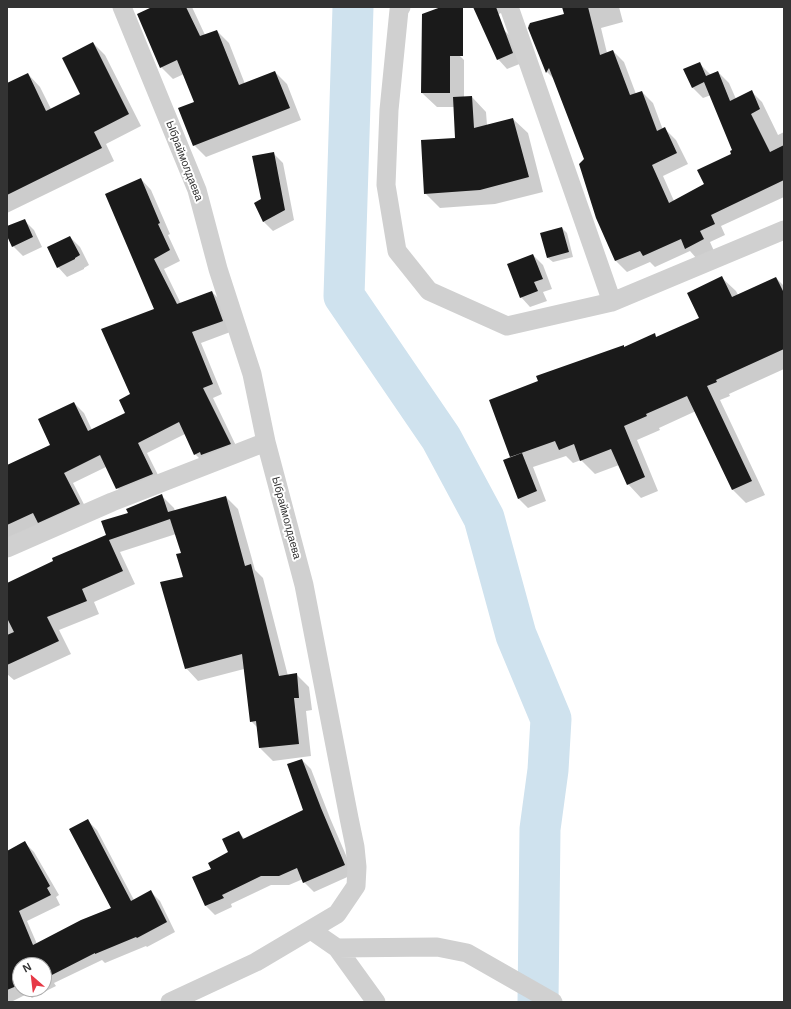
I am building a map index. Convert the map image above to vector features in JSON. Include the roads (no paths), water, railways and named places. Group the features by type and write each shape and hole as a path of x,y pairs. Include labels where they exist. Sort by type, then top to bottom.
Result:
{"street":[{"name":"Ыбраймолдаева","path":"122,7 197,190 218,269 252,374 266,442 304,585 348,818 355,846 357,867 356,886 337,914 256,962 170,1002"},
{"path":"401,7 399,10 389,110 386,185 397,251 428,292 507,326 612,302 784,230"},
{"path":"509,7 612,302"},
{"path":"7,548 112,502 266,442"},
{"path":"311,930 337,948 376,1002"},
{"path":"337,948 437,948 467,953 553,1002"}],"waterway":[{"path":"353,7 344,296 441,438 484,518 516,635 551,719 548,770 540,829 538,1002"}]}
